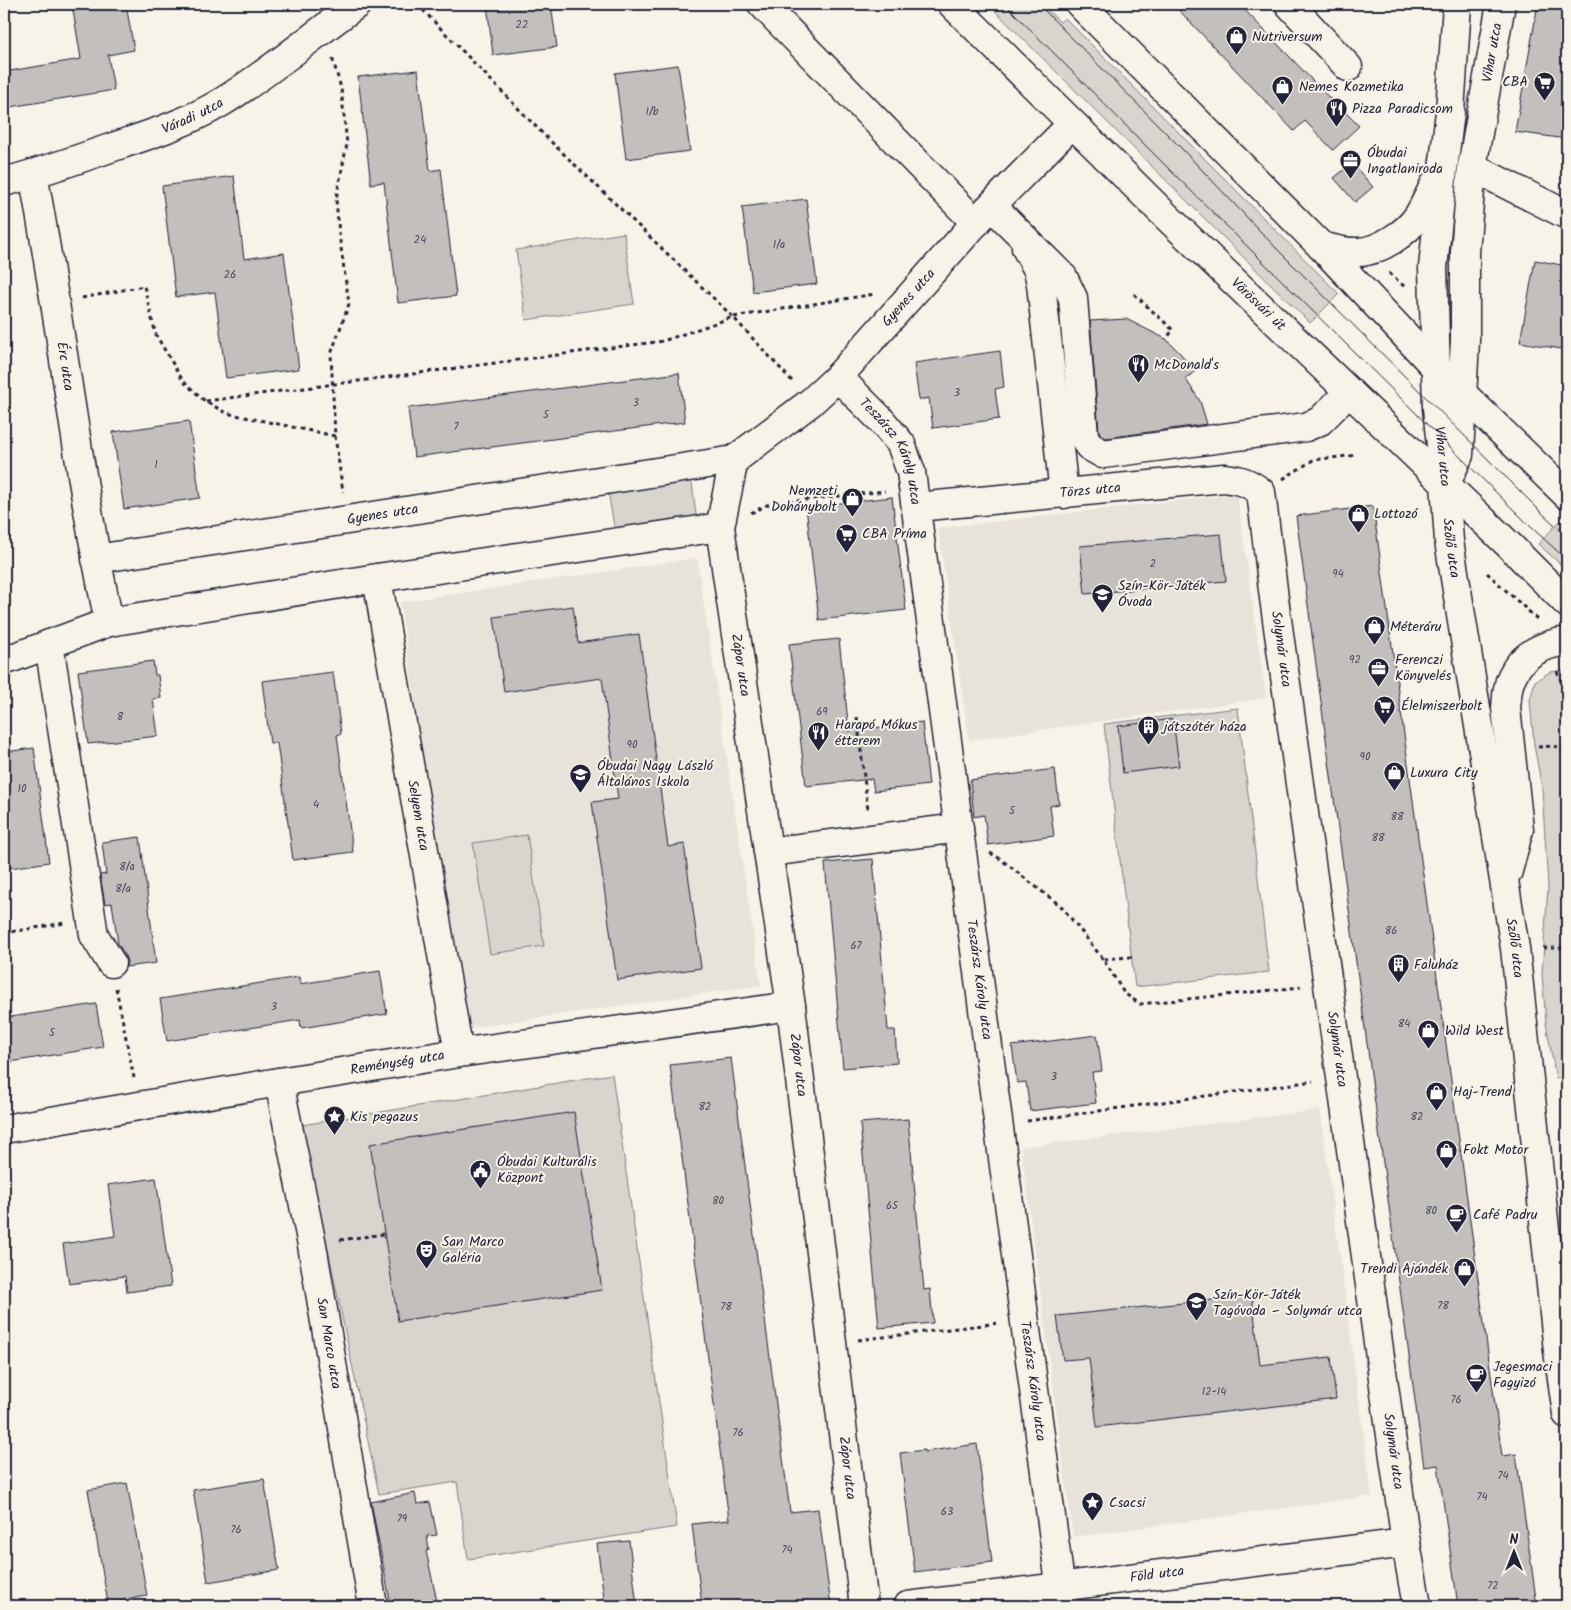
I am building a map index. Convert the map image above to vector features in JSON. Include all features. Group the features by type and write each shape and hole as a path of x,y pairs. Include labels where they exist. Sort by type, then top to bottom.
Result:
{"street":[{"name":"Váradi utca","path":"4,182 157,132 196,116 221,103 357,4"},
{"path":"762,4 986,213 1063,277 1073,298 1084,436 1089,446 1104,454 1306,427 1320,421 1349,392"},
{"name":"Vörösvári út","path":"952,4 1072,124 1567,603"},
{"path":"1080,4 1321,246 1436,369 1462,392 1567,496"},
{"path":"1289,4 1348,67"},
{"name":"Vihar utca","path":"1445,484 1438,426 1433,268 1442,169 1450,112 1457,4"},
{"name":"Vihar utca","path":"1445,484 1459,456 1465,341 1465,252 1472,167 1501,4"},
{"name":"Gyenes utca","path":"96,559 734,460 811,402 838,378 986,213 1072,124"},
{"path":"1472,167 1567,215"},
{"path":"1321,246 1344,252 1361,252 1376,248 1401,235 1417,218 1442,169"},
{"name":"Érc utca","path":"33,174 56,304 96,559"},
{"path":"986,213 1018,237 1026,247 1038,270 1042,284 1064,494"},
{"name":"Teszársz Károly utca","path":"838,378 880,419 901,444 911,472 1062,1597"},
{"path":"4,661 109,622 377,578 720,528 734,460"},
{"name":"Törzs utca","path":"915,497 1064,494 1224,478 1250,483 1261,492"},
{"name":"Szőlő utca","path":"1445,484 1455,576 1515,948 1558,1351 1567,1414"},
{"name":"Solymár utca","path":"1261,492 1274,598 1406,1543 1409,1605"},
{"name":"Zápor utca","path":"720,528 792,1006 864,1606"},
{"path":"96,559 109,622"},
{"name":"Selyem utca","path":"377,578 459,1053"},
{"path":"1505,882 1519,829 1506,708 1508,692 1512,676 1520,663 1533,652 1561,642"},
{"path":"49,644 94,935 111,963"},
{"path":"768,852 871,839 960,833"},
{"name":"Reménység utca","path":"4,1129 459,1053 792,1006"},
{"name":"San Marco utca","path":"279,1082 312,1245 373,1606"},
{"name":"Föld utca","path":"908,1606 1062,1597 1406,1543"}],"path":[{"path":"417,4 543,134 733,317 811,402"},
{"path":"323,28 341,88 347,144 336,199 349,304 331,354 335,436 346,520"},
{"path":"56,304 144,286 156,335 183,381 205,401 226,413 335,436"},
{"path":"205,401 663,341 733,317 919,287"},
{"path":"1134,294 1173,330 1166,339"},
{"path":"1261,492 1313,460 1357,456"},
{"path":"720,528 769,504 915,497"},
{"path":"1486,572 1561,642"},
{"path":"856,718 871,839"},
{"path":"960,833 999,858 1062,906 1103,959 1124,993 1140,1004 1329,984"},
{"path":"4,933 92,919"},
{"path":"1548,948 1567,948"},
{"path":"1103,959 1132,957"},
{"path":"111,963 140,1105"},
{"path":"999,1124 1342,1076"},
{"path":"351,1239 384,1234"},
{"path":"833,1343 1025,1320"}],"shaded area":[{"path":"988,4 1041,4 1060,22 1065,18 1339,294 1310,323"},
{"path":"624,233 634,304 526,320 516,250"},
{"path":"690,467 698,531 617,543 606,480"},
{"name":"Szín-Kör-Játék Óvoda","path":"1237,494 1266,698 969,740 938,528"},
{"path":"1560,521 1567,528 1567,570 1538,544"},
{"name":"Óbudai Nagy László Általános Iskola","path":"697,558 761,985 464,1029 400,602"},
{"path":"1567,670 1567,1074 1556,1079 1546,1023 1542,974 1548,887 1542,788 1534,745 1530,700 1535,681 1550,672"},
{"path":"1238,708 1269,972 1135,987 1104,724"},
{"path":"527,835 544,946 490,954 473,843"},
{"path":"612,1074 677,1527 468,1559 457,1482 379,1494 302,1125"},
{"name":"Szín-Kör-Játék Tagóvoda – Solymár utca","path":"1320,1110 1372,1496 1073,1537 1021,1147"}],"building":[{"path":"72,4 126,4 134,50 108,55 114,90 4,108 4,72 81,59"},
{"path":"487,4 551,4 557,47 493,55"},
{"path":"1173,4 1239,4 1338,107 1359,126 1333,150 1305,121 1294,131"},
{"path":"1538,4 1567,4 1567,139 1515,132"},
{"path":"678,65 690,151 626,159 615,73"},
{"path":"418,70 430,171 441,169 456,296 398,303 384,182 371,184 358,77"},
{"name":"Óbudai Ingatlaniroda","path":"1352,163 1373,187 1355,202 1334,178"},
{"path":"234,176 244,259 284,253 299,369 226,378 215,292 176,297 162,186"},
{"path":"806,199 817,284 753,292 742,207"},
{"path":"1535,260 1567,266 1567,350 1520,342"},
{"name":"McDonald's","path":"1126,319 1166,339 1181,354 1194,373 1185,378 1200,401 1207,424 1106,438 1101,435 1099,432 1090,321"},
{"path":"1000,351 1004,387 995,389 999,419 933,428 929,398 919,400 914,363"},
{"path":"679,373 685,422 414,457 408,408"},
{"path":"189,421 200,498 124,509 113,432"},
{"path":"892,497 906,610 819,620 806,507"},
{"name":"Faluház","path":"1373,506 1502,1456 1516,1454 1537,1606 1458,1606 1438,1465 1424,1467 1296,516"},
{"path":"1221,534 1226,581 1085,594 1080,546"},
{"path":"573,606 578,643 639,634 668,847 684,844 701,968 617,980 592,802 618,799 602,678 504,692 494,617"},
{"path":"839,639 849,731 922,722 929,785 874,791 872,779 806,786 789,644"},
{"path":"153,661 155,675 158,675 161,698 153,699 158,736 88,744 78,671"},
{"path":"333,672 341,734 337,735 353,852 293,860 277,743 270,743 262,681"},
{"name":"játszótér háza","path":"1173,719 1179,766 1123,773 1118,726"},
{"path":"34,748 49,862 10,868 4,825 4,752"},
{"path":"1055,769 1059,804 1050,806 1054,836 988,845 984,815 974,817 970,780"},
{"path":"140,837 156,963 126,967 125,955 118,944 112,903 105,904 100,875 106,874 102,842"},
{"path":"873,859 888,1030 895,1030 897,1063 843,1068 825,863"},
{"path":"380,971 387,1014 301,1028 300,1020 167,1041 160,999 299,977 300,984"},
{"path":"96,1004 103,1047 4,1063 4,1018"},
{"path":"1097,1035 1102,1071 1092,1072 1096,1103 1030,1111 1026,1082 1017,1083 1012,1046"},
{"path":"731,1058 790,1512 818,1509 831,1606 702,1606 692,1524 729,1520 670,1065"},
{"name":"Óbudai Kulturális Központ","path":"574,1112 602,1290 398,1321 370,1144"},
{"path":"908,1119 924,1290 930,1289 933,1323 879,1328 860,1123"},
{"path":"156,1178 171,1286 127,1292 125,1276 69,1284 63,1244 115,1236 108,1185"},
{"path":"1252,1296 1260,1365 1331,1357 1336,1399 1097,1427 1089,1358 1063,1360 1057,1316"},
{"path":"977,1444 992,1562 915,1572 900,1453 924,1450 924,1452"},
{"path":"264,1479 279,1570 208,1582 193,1490"},
{"path":"127,1483 147,1596 108,1603 88,1490"},
{"path":"415,1493 417,1504 430,1502 437,1535 427,1536 429,1550 426,1551 438,1606 391,1606 371,1502"},
{"path":"629,1541 637,1606 605,1606 597,1544"}],"tram line":[{"path":"1005,4 1167,167 1531,527 1567,560"},
{"path":"1038,4 1183,150 1279,251 1567,536"}],"place":[{"name":"Nutriversum","path":"1236,56"},
{"name":"CBA","path":"1544,101"},
{"name":"Nemes Kozmetika","path":"1283,106"},
{"name":"Pizza Paradicsom","path":"1336,128"},
{"name":"Óbudai Ingatlaniroda","path":"1351,180"},
{"name":"McDonald's","path":"1138,384"},
{"name":"Nemzeti Dohánybolt","path":"853,518"},
{"name":"Lottozó","path":"1358,533"},
{"name":"CBA Príma","path":"846,553"},
{"name":"Szín-Kör-Játék Óvoda","path":"1102,613"},
{"name":"Méteráru","path":"1374,646"},
{"name":"Ferenczi Könyvelés","path":"1379,687"},
{"name":"Élelmiszerbolt","path":"1385,725"},
{"name":"játszótér háza","path":"1148,746"},
{"name":"Harapó Mókus étterem","path":"819,752"},
{"name":"Luxura City","path":"1394,792"},
{"name":"Óbudai Nagy László Általános Iskola","path":"581,793"},
{"name":"Faluház","path":"1398,984"},
{"name":"Wild West","path":"1429,1050"},
{"name":"Haj-Trend","path":"1437,1111"},
{"name":"Kis pegazus","path":"334,1136"},
{"name":"Fokt Motor","path":"1447,1169"},
{"name":"Óbudai Kulturális Központ","path":"481,1189"},
{"name":"Café Padru","path":"1457,1234"},
{"name":"San Marco Galéria","path":"426,1269"},
{"name":"Trendi Ajándék","path":"1464,1288"},
{"name":"Szín-Kör-Játék Tagóvoda – Solymár utca","path":"1197,1322"},
{"name":"Jegesmaci Fagyizó","path":"1477,1394"},
{"name":"Csacsi","path":"1093,1522"}]}
